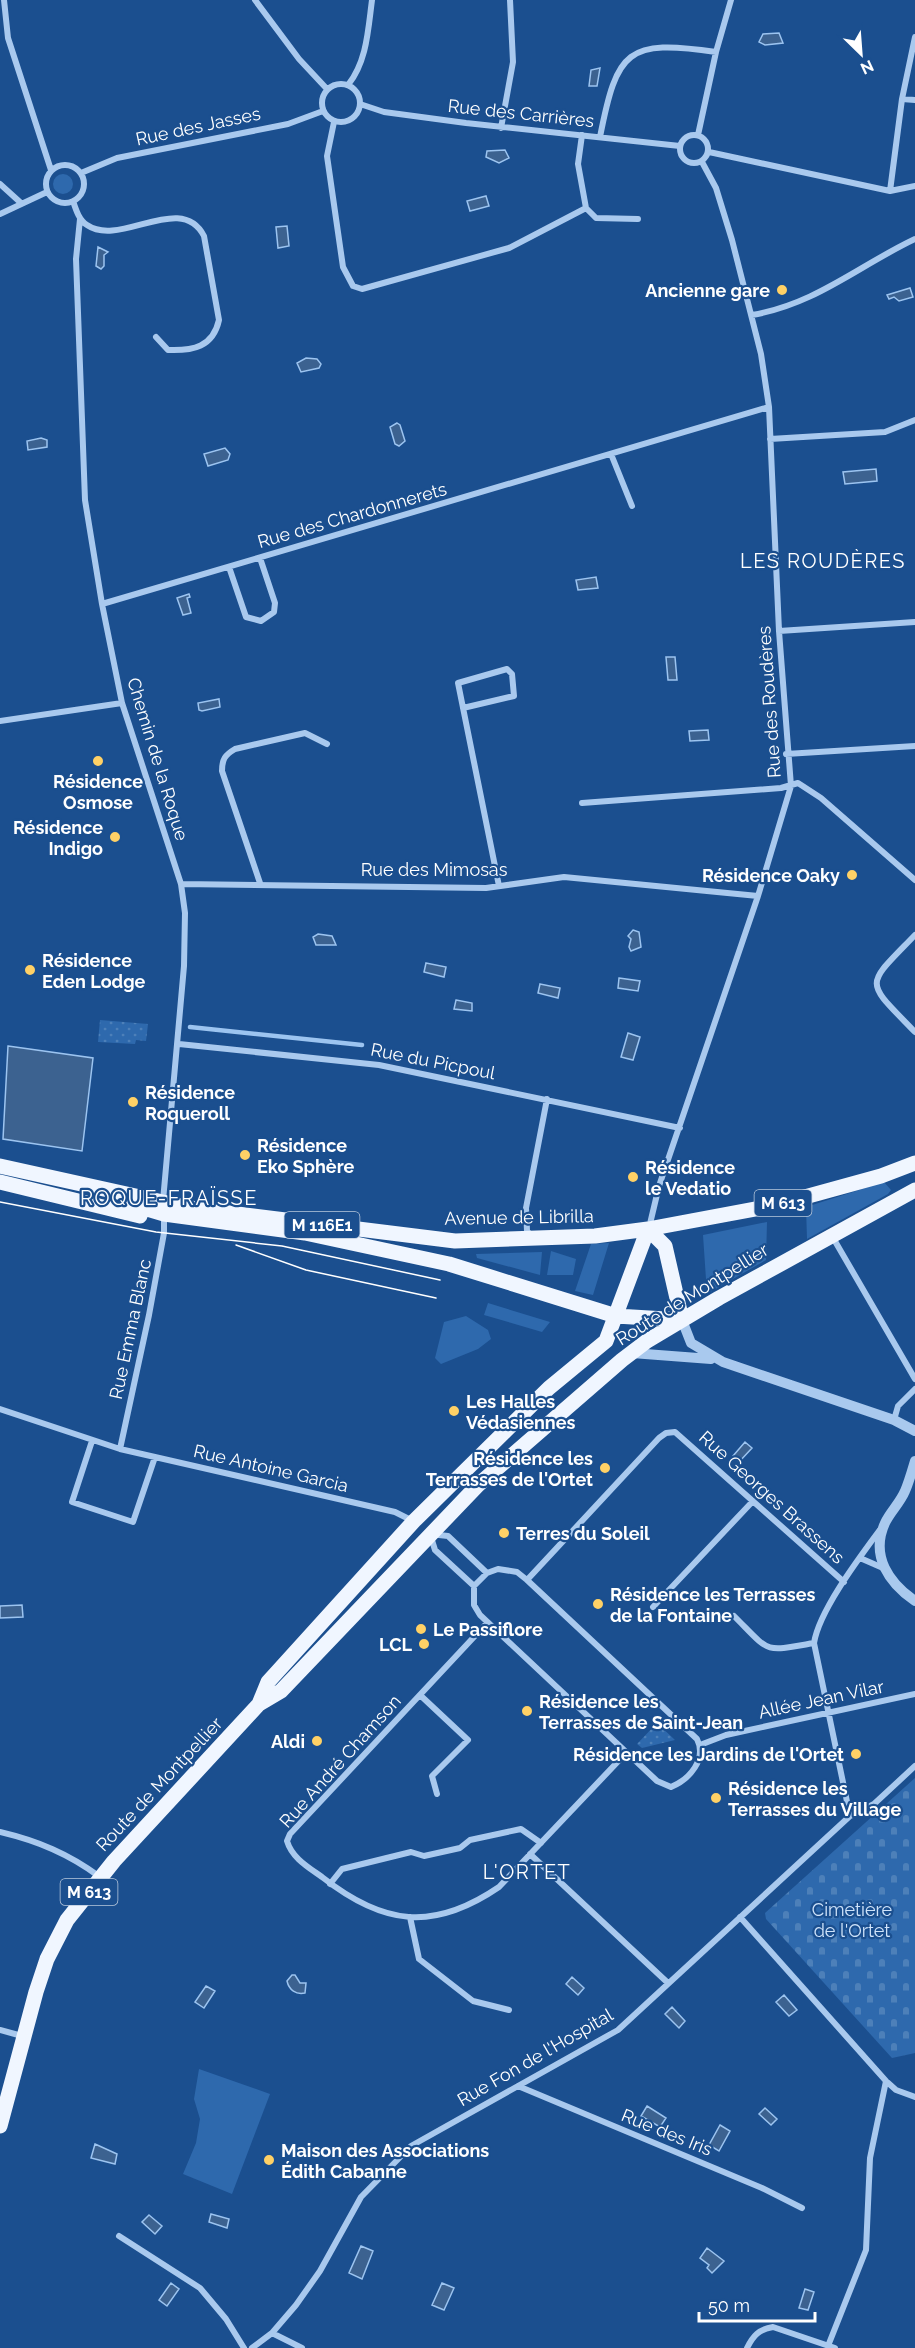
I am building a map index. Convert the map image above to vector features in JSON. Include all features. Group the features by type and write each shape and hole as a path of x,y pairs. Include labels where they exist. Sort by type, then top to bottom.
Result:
{"main road":[{"name":"M 613","path":"616,1316 648,1229 772,1206 881,1176 915,1163"},
{"name":"Avenue de Librilla","path":"0,1166 117,1194 164,1213 190,1208 455,1241 595,1236 648,1229"},
{"name":"Avenue de Librilla","path":"0,1180 16,1178 164,1213 305,1233 449,1264 616,1316"},
{"name":"Route de Montpellier","path":"0,2126 23,2037 47,1959 67,1920 100,1878 259,1704 280,1691 430,1534 521,1445 633,1353 682,1320 915,1190"},
{"path":"648,1229 665,1246 682,1320"},
{"name":"Route de Montpellier","path":"259,1704 268,1682 414,1521 549,1388 606,1341 616,1316"},
{"name":"M 116E1","path":"616,1316 682,1320"},
{"path":"414,1521 430,1534"}],"street":[{"path":"4,0 8,38 51,170 45,184 47,192 59,202 73,201 84,189 81,173 73,166 65,164 51,170"},
{"path":"255,0 300,59 327,89"},
{"path":"348,86 358,73 365,52 372,0"},
{"path":"501,128 513,62 510,0"},
{"path":"698,135 716,52 731,0"},
{"path":"890,191 902,99 915,37"},
{"path":"600,137 614,79 637,52 654,46 673,46 716,52"},
{"path":"337,84 348,86 357,93 360,104 357,114 349,121 334,122 323,111 321,100 327,89 337,84"},
{"path":"902,99 915,100"},
{"name":"Rue des Carrières","path":"360,104 384,112 501,128 680,146"},
{"name":"Rue des Jasses","path":"81,173 117,158 288,124 323,111"},
{"path":"334,122 327,156 343,267 353,286 370,288 509,248 586,208"},
{"path":"582,135 578,164 586,208 596,218 638,219"},
{"path":"698,135 707,141 709,152 702,162 691,164 686,161 680,151 680,146 687,137 698,135"},
{"path":"709,152 890,191 915,186"},
{"name":"Rue des Roudères","path":"648,1229 659,1186 758,896 791,786 786,753 769,407 752,315 716,188 702,162"},
{"path":"0,184 21,203"},
{"path":"0,214 47,192"},
{"path":"73,201 80,219 98,230 111,230 176,218 194,221 200,227 204,236 219,320 216,332 208,342 184,351 168,350 156,337"},
{"name":"Chemin de la Roque","path":"80,219 76,259 85,500 102,604 122,703 181,884 185,913 179,1044 164,1213"},
{"path":"752,315 777,311 828,290 915,239"},
{"name":"Rue des Chardonnerets","path":"102,604 769,407"},
{"path":"771,439 885,432 915,420"},
{"path":"611,454 632,506"},
{"path":"229,567 246,617 261,621 274,612 275,603 260,558"},
{"path":"779,631 915,622"},
{"path":"463,708 514,696 512,674 507,669 458,683 463,708 499,886"},
{"path":"0,721 122,703"},
{"path":"260,883 222,771 222,762 227,754 235,749 305,733 327,744"},
{"path":"786,753 915,746"},
{"path":"582,803 791,786 798,783 821,798 915,880"},
{"name":"Rue des Mimosas","path":"181,884 499,886 564,877 758,896"},
{"path":"915,935 878,974 875,984 878,993 915,1032"},
{"name":"Rue du Picpoul","path":"179,1044 379,1065 680,1128"},
{"path":"536,1239 527,1231 526,1208 547,1099"},
{"name":"Rue Emma Blanc","path":"120,1449 149,1315 164,1213"},
{"path":"831,1235 915,1379"},
{"path":"682,1320 691,1343 723,1362"},
{"path":"633,1353 699,1357 723,1362 894,1420 915,1431"},
{"path":"894,1420 898,1406 915,1389"},
{"name":"Rue Antoine Garcia","path":"0,1409 120,1449 395,1512 414,1521"},
{"name":"Rue Georges Brassens","path":"527,1580 666,1433 675,1432 844,1582"},
{"path":"92,1441 72,1502 133,1522 155,1457"},
{"path":"850,1816 814,1643 820,1623 844,1582 906,1490 915,1461"},
{"path":"653,1607 753,1501"},
{"path":"885,1523 882,1540 883,1568 895,1587 915,1601"},
{"path":"474,1586 435,1550 430,1534 448,1536 487,1573"},
{"path":"860,1558 883,1568"},
{"path":"498,1569 509,1569 527,1580 700,1745 700,1761 679,1784 671,1787 657,1781 487,1623 474,1605 474,1586 487,1573 498,1569"},
{"path":"734,1616 766,1648 774,1650 814,1643"},
{"name":"Rue André Chamson","path":"487,1623 290,1834 287,1841 294,1856 330,1884 372,1910 410,1917 433,1916 477,1902 499,1887 626,1753"},
{"name":"Allée Jean Vilar","path":"700,1745 726,1735 915,1694"},
{"path":"420,1695 468,1740 432,1776 437,1794"},
{"name":"Rue Fon de l'Hospital","path":"252,2348 272,2332 296,2305 320,2271 361,2197 411,2146 618,2030 850,1816 874,1804 915,1766"},
{"path":"330,1884 342,1869 411,1852 424,1856 460,1848 471,1840 521,1828 541,1843"},
{"path":"0,1832 31,1840 67,1854 100,1878"},
{"path":"530,1854 668,1983"},
{"path":"410,1917 418,1959 473,2001 509,2010"},
{"path":"740,1917 886,2081 896,2090 915,2097"},
{"path":"0,2030 23,2037"},
{"path":"747,2348 753,2337 763,2329 773,2327 832,2347 866,2250 870,2158 886,2081"},
{"name":"Rue des Iris","path":"518,2086 762,2188 802,2208"},
{"path":"119,2236 200,2288 226,2319 244,2348"},
{"path":"272,2332 302,2348"}],"green space":[{"path":"63,174 70,177 73,184 70,191 63,194 56,191 53,184 56,177"},
{"path":"100,1020 148,1024 146,1041 136,1040 135,1044 98,1042"},
{"path":"884,1182 891,1190 888,1194 807,1239 806,1207"},
{"path":"767,1222 766,1260 707,1294 703,1235"},
{"path":"609,1243 593,1295 575,1291 591,1244"},
{"path":"551,1251 576,1259 573,1275 547,1275"},
{"path":"542,1252 540,1275 477,1258 476,1254"},
{"path":"488,1303 550,1322 542,1332 484,1315"},
{"path":"466,1316 488,1330 491,1339 478,1349 441,1364 435,1358 444,1322"},
{"path":"657,1723 675,1740 642,1748 637,1744"},
{"name":"Cimetière de l'Ortet","path":"915,1778 915,2053 892,2058 766,1919 765,1913"},
{"path":"199,2069 270,2094 232,2194 183,2174 196,2143 200,2119 194,2099"}],"shaded area":[{"path":"779,33 783,43 765,45 759,42 763,34"},
{"path":"600,68 597,86 589,86 591,70"},
{"path":"505,150 509,158 499,163 486,157 487,151"},
{"path":"486,196 489,206 470,211 467,201"},
{"path":"287,226 289,246 278,248 276,227"},
{"path":"98,247 108,252 104,255 104,266 101,269 96,266"},
{"path":"910,288 913,297 899,301 894,297 889,299 887,295"},
{"path":"306,358 317,359 321,364 319,368 301,372 297,363"},
{"path":"397,423 400,425 405,441 399,446 395,444 390,427"},
{"path":"41,438 47,440 47,447 28,450 27,441"},
{"path":"225,448 230,454 228,460 208,466 204,454"},
{"path":"876,469 877,481 845,484 843,472"},
{"path":"596,577 598,588 578,590 576,580"},
{"path":"189,594 190,597 187,598 191,613 183,615 177,598"},
{"path":"666,657 675,657 677,680 668,680"},
{"path":"219,699 220,707 199,710 198,703"},
{"path":"708,730 709,740 690,741 689,731"},
{"path":"633,930 639,932 641,947 631,951 629,947 631,939 628,936"},
{"path":"318,934 332,936 336,945 316,945 313,937"},
{"path":"426,963 446,967 444,977 424,972"},
{"path":"619,978 640,981 638,991 618,988"},
{"path":"540,984 560,988 558,998 538,993"},
{"path":"456,1000 472,1003 472,1011 454,1009"},
{"path":"628,1033 640,1037 633,1060 621,1057"},
{"path":"8,1046 93,1058 82,1151 3,1139"},
{"path":"745,1442 752,1448 739,1462 733,1456"},
{"path":"22,1605 23,1617 0,1618 0,1606"},
{"path":"295,1975 300,1983 306,1983 305,1993 293,1991 289,1987 287,1981"},
{"path":"572,1977 584,1988 578,1995 566,1984"},
{"path":"206,1986 215,1991 204,2008 195,2002"},
{"path":"784,1995 797,2010 789,2016 776,2002"},
{"path":"672,2007 685,2021 679,2028 665,2014"},
{"path":"647,2106 666,2118 660,2127 641,2116"},
{"path":"765,2108 777,2119 771,2125 759,2114"},
{"path":"720,2125 730,2131 719,2151 709,2145"},
{"path":"95,2144 117,2154 115,2164 91,2158"},
{"path":"211,2214 229,2219 227,2228 209,2222"},
{"path":"149,2215 162,2226 155,2234 142,2222"},
{"path":"361,2246 373,2251 362,2279 349,2273"},
{"path":"707,2248 724,2261 712,2273 707,2268 709,2265 700,2258"},
{"path":"171,2283 179,2289 167,2306 159,2300"},
{"path":"442,2283 454,2288 444,2310 432,2305"},
{"path":"805,2289 814,2292 808,2310 799,2308"}],"waterway":[{"path":"190,1027 362,1045"}],"tram line":[{"path":"0,1202 156,1232 282,1246 440,1280"},
{"path":"236,1245 306,1270 436,1298"}],"place":[{"name":"Ancienne gare","path":"782,290"},
{"name":"Résidence Osmose","path":"98,761"},
{"name":"Résidence Indigo","path":"115,837"},
{"name":"Résidence Oaky","path":"852,875"},
{"name":"Résidence Eden Lodge","path":"30,970"},
{"name":"Résidence Roqueroll","path":"133,1102"},
{"name":"Résidence Eko Sphère","path":"245,1155"},
{"name":"Résidence le Vedatio","path":"633,1177"},
{"name":"Les Halles Védasiennes","path":"454,1411"},
{"name":"Résidence les Terrasses de l'Ortet","path":"605,1468"},
{"name":"Terres du Soleil","path":"504,1533"},
{"name":"Résidence les Terrasses de la Fontaine","path":"598,1604"},
{"name":"Le Passiflore","path":"421,1629"},
{"name":"LCL","path":"424,1644"},
{"name":"Résidence les Terrasses de Saint-Jean","path":"527,1711"},
{"name":"Aldi","path":"317,1741"},
{"name":"Résidence les Jardins de l'Ortet","path":"856,1754"},
{"name":"Résidence les Terrasses du Village","path":"716,1798"},
{"name":"Maison des Associations Édith Cabanne","path":"269,2160"}],"district":[{"name":"LES ROUDÈRES","path":"823,561"},
{"name":"ROQUE-FRAÏSSE","path":"169,1198"},
{"name":"L'ORTET","path":"527,1872"}]}
